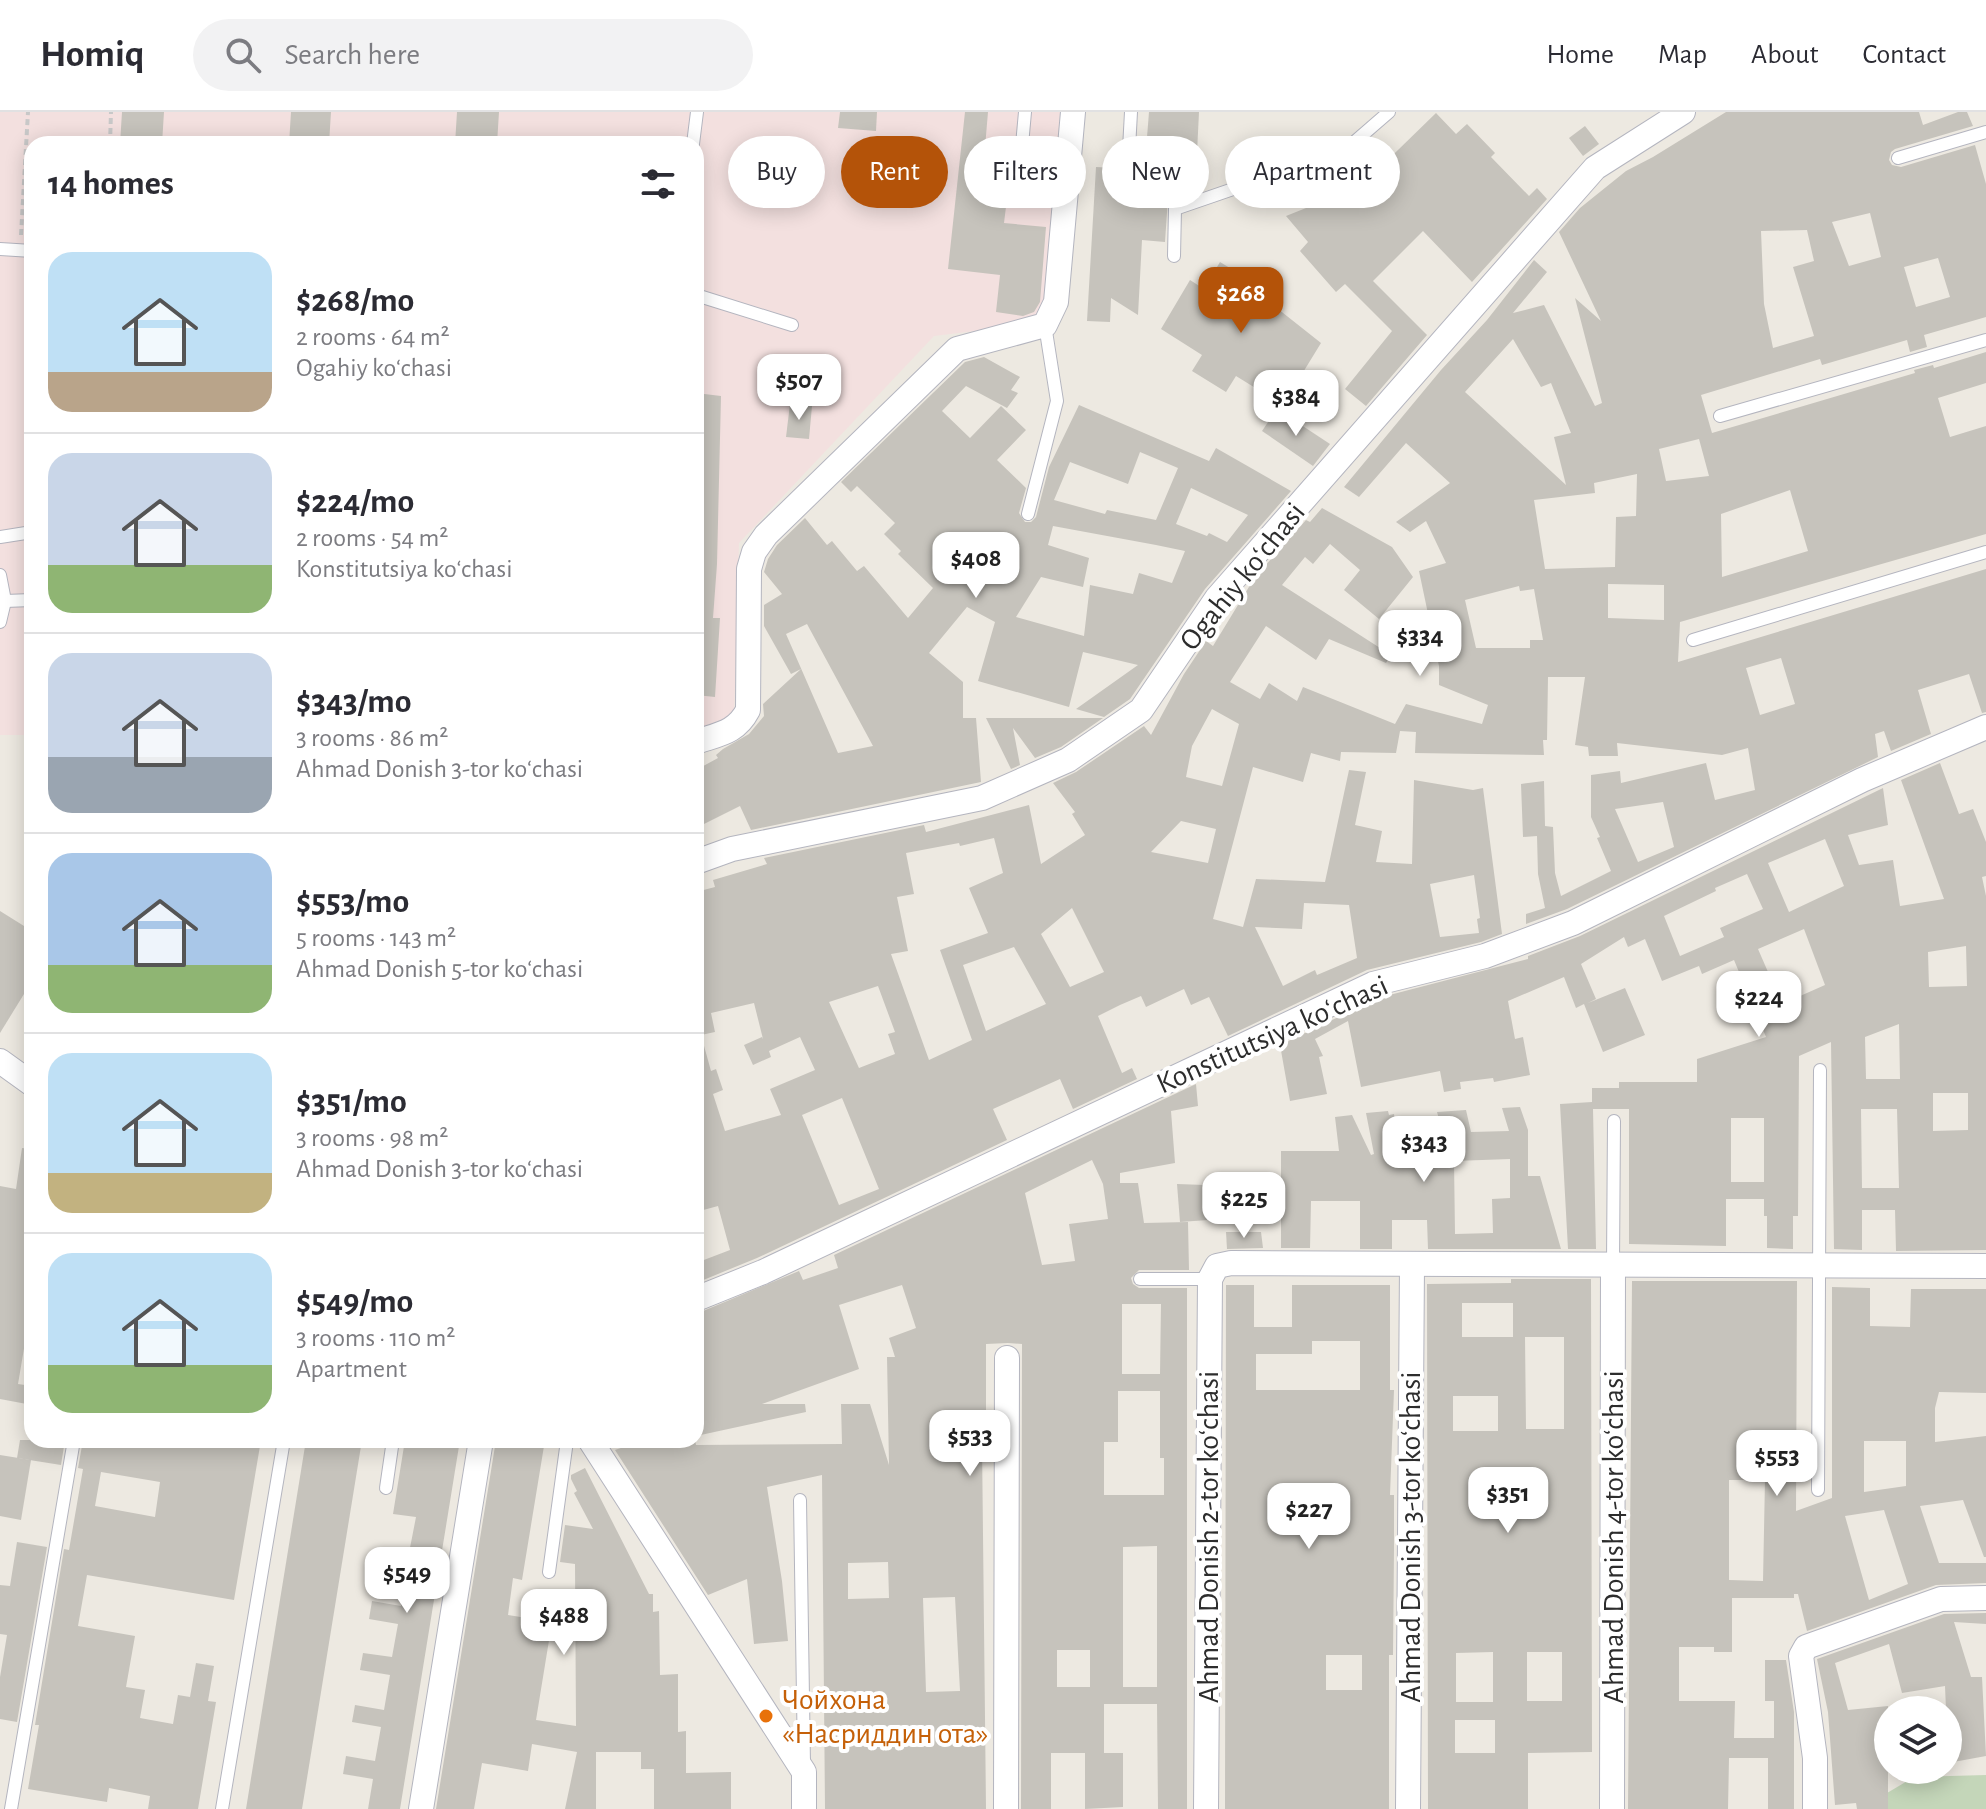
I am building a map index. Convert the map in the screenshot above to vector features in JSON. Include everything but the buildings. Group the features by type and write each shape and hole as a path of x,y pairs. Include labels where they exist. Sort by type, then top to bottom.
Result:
{"street":[{"path":"704,740 726,733 740,724 748,710 749,569 754,552 766,535 957,349 1045,325 1056,302 1073,112"},
{"name":"Ogahiy koʻchasi","path":"704,859 732,849 982,798 1068,760 1141,710 1217,598 1595,168 1683,112"},
{"name":"Konstitutsiya koʻchasi","path":"704,1296 763,1272 1373,984 1485,956 1573,923 1862,780 1986,727"},
{"path":"0,1061 24,1078"},
{"path":"1214,1273 1231,1263 1986,1266"},
{"name":"Ahmad Donish 4-tor koʻchasi","path":"1612,1809 1613,1264"},
{"name":"Ahmad Donish 3-tor koʻchasi","path":"1408,1809 1412,1265"},
{"name":"Ahmad Donish 2-tor koʻchasi","path":"1206,1809 1214,1273"},
{"path":"1006,1809 1007,1358"},
{"path":"421,1809 480,1448"},
{"path":"595,1448 804,1772 804,1809"},
{"path":"1815,1809 1815,1758 1801,1656 1806,1647 1941,1599 1986,1598"}],"lane":[{"path":"694,136 697,112"},
{"path":"1023,136 1025,112"},
{"path":"1130,136 1131,112"},
{"path":"1174,256 1175,209 1344,151 1389,112"},
{"path":"1898,158 1986,132"},
{"path":"0,249 24,250"},
{"path":"704,298 792,325"},
{"path":"1028,514 1057,401 1045,325"},
{"path":"1720,416 1986,340"},
{"path":"0,537 24,533"},
{"path":"1693,640 1986,552"},
{"path":"0,575 5,601 0,622"},
{"path":"5,601 24,600"},
{"path":"1818,1490 1820,1070"},
{"path":"1613,1264 1614,1121"},
{"path":"1140,1279 1214,1273"},
{"path":"11,1809 73,1448"},
{"path":"222,1809 283,1448"},
{"path":"386,1488 392,1448"},
{"path":"549,1572 566,1448"},
{"path":"800,1500 804,1772"}],"path":[{"path":"28,112 28,136"},
{"path":"110,136 111,112"}],"shaded area":[{"path":"0,112 1060,112 1058,136 964,136 964,208 1053,208 1046,314 1025,325 934,336 739,543 734,721 704,731 704,136 24,136 24,735 0,735"}],"green space":[{"path":"1986,1775 1986,1809 1878,1809 1877,1799 1902,1784 1962,1784 1962,1776"}],"place":[{"name":"Чойхона «Насриддин ота»","path":"766,1716"}]}
